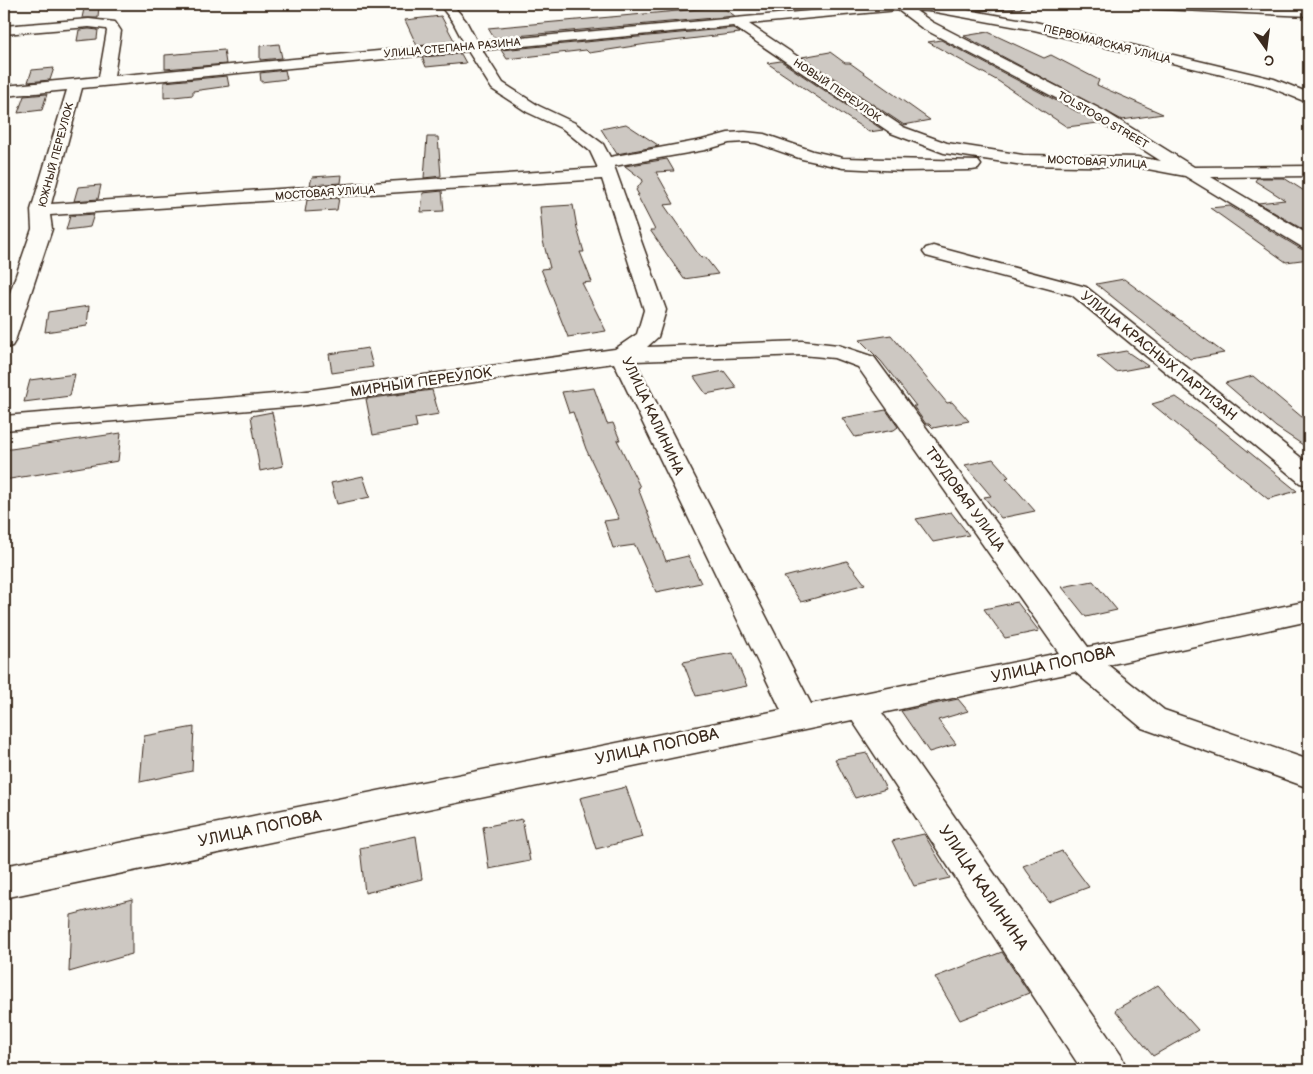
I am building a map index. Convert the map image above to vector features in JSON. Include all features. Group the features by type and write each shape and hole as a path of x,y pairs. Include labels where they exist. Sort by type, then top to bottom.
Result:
{"street":[{"name":"УЛИЦА КАЛИНИНА","path":"445,4 460,20 472,46 497,86 532,109 569,126 597,148 607,168 655,310 647,337 621,355 801,717"},
{"path":"930,7 1020,4"},
{"path":"1139,4 1309,12"},
{"name":"УЛИЦА СТЕПАНА РАЗИНА","path":"4,91 897,5"},
{"name":"ПЕРВОМАЙСКАЯ УЛИЦА","path":"897,5 930,7 1035,26 1269,82 1309,98"},
{"name":"TOLSTOGO STREET","path":"897,5 927,25 1098,114 1309,243"},
{"name":"НОВЫЙ ПЕРЕУЛОК","path":"735,21 897,130 944,148"},
{"path":"4,30 89,23 110,25 114,30 106,81"},
{"name":"ЮЖНЫЙ ПЕРЕУЛОК","path":"4,341 42,230 40,210 76,84"},
{"name":"МОСТОВАЯ УЛИЦА","path":"40,210 607,168 728,138 745,137 758,138 808,155 843,162 904,166 973,165 1023,160 1137,162 1190,172 1309,171"},
{"name":"МОСТОВАЯ УЛИЦА","path":"944,148 1023,160"},
{"name":"УЛИЦА КРАСНЫХ ПАРТИЗАН","path":"933,252 1079,291 1309,477"},
{"name":"МИРНЫЙ ПЕРЕУЛОК","path":"4,423 299,399 621,355 802,348 838,352"},
{"name":"ТРУДОВАЯ УЛИЦА","path":"838,352 866,362 1080,660 1153,719 1309,774"},
{"name":"УЛИЦА ПОПОВА","path":"4,882 860,706 1309,611"},
{"name":"УЛИЦА КАЛИНИНА","path":"860,706 1106,1070"}],"building":[{"path":"85,4 99,4 98,18 82,18"},
{"path":"722,7 735,16 494,38 488,28"},
{"path":"441,16 455,42 417,46 405,20"},
{"path":"733,28 740,33 589,53 586,50 507,59 501,50"},
{"path":"79,30 98,30 97,39 77,41"},
{"path":"988,32 1044,58 1051,55 1099,80 1097,85 1163,114 1122,120 964,36"},
{"path":"941,40 1098,123 1067,127 998,81 928,42"},
{"path":"279,44 282,58 260,60 260,46"},
{"path":"224,50 226,64 165,69 165,55"},
{"path":"830,52 845,63 850,63 930,120 904,125 802,57"},
{"path":"461,54 466,63 426,67 422,57"},
{"path":"781,61 883,130 869,132 767,63"},
{"path":"54,68 50,80 28,82 32,70"},
{"path":"285,70 287,79 261,82 260,73"},
{"path":"227,76 229,86 193,91 193,95 164,98 164,82"},
{"path":"47,94 42,110 18,113 24,96"},
{"path":"626,124 659,146 617,154 601,129"},
{"path":"427,137 438,137 441,176 424,178"},
{"path":"667,159 674,171 656,172 674,204 664,205 701,258 705,257 718,274 684,279 650,230 655,230 636,190 643,180 625,166"},
{"path":"342,175 341,183 310,185 312,177"},
{"path":"1257,178 1284,178 1309,194 1309,233 1258,203 1285,200 1255,181"},
{"path":"101,185 98,199 74,201 78,187"},
{"path":"442,191 444,211 421,212 423,193"},
{"path":"339,198 337,210 305,212 307,200"},
{"path":"573,205 584,252 580,252 592,282 582,283 606,331 568,337 541,269 550,268 543,241 540,207"},
{"path":"1230,206 1301,249 1309,251 1309,259 1286,262 1210,208"},
{"path":"94,214 90,227 66,230 70,216"},
{"path":"1124,279 1224,353 1190,359 1096,284"},
{"path":"89,306 87,326 45,332 48,312"},
{"path":"891,335 947,403 952,402 969,421 933,428 926,424 913,406 916,406 881,361 860,340"},
{"path":"368,348 373,367 332,373 329,354"},
{"path":"1126,351 1148,366 1116,372 1097,356"},
{"path":"724,371 737,388 706,394 694,377"},
{"path":"75,374 70,396 24,402 30,380"},
{"path":"1253,376 1309,423 1309,449 1276,427 1225,383"},
{"path":"594,388 607,424 613,423 620,440 617,440 640,487 638,488 666,561 688,556 701,583 656,592 635,545 613,548 604,521 619,519 586,449 573,412 569,413 562,392"},
{"path":"432,390 439,414 415,418 417,427 373,435 366,399"},
{"path":"1176,397 1217,426 1297,491 1268,499 1152,404"},
{"path":"886,410 898,427 894,430 855,437 842,418"},
{"path":"272,412 283,466 260,471 251,416"},
{"path":"121,433 118,461 4,480 4,450"},
{"path":"993,459 1009,477 1006,478 1035,511 1001,518 984,497 991,496 965,465"},
{"path":"363,476 370,497 337,504 331,483"},
{"path":"951,512 969,535 933,542 916,519"},
{"path":"847,561 865,584 801,602 784,577"},
{"path":"1093,581 1117,610 1086,617 1062,587"},
{"path":"1017,602 1039,631 1005,638 984,609"},
{"path":"733,653 747,686 696,696 683,662"},
{"path":"958,699 968,711 938,720 956,744 929,752 901,711"},
{"path":"194,727 192,771 140,782 144,736"},
{"path":"867,753 886,789 855,798 835,759"},
{"path":"626,787 643,837 596,849 580,798"},
{"path":"522,819 530,861 489,869 483,827"},
{"path":"924,834 950,878 914,886 892,841"},
{"path":"416,836 422,879 365,893 360,848"},
{"path":"1062,851 1089,887 1049,902 1023,866"},
{"path":"132,899 132,954 69,972 71,915"},
{"path":"1002,952 1029,993 960,1020 935,977"},
{"path":"1158,985 1198,1030 1153,1056 1115,1010"}]}
